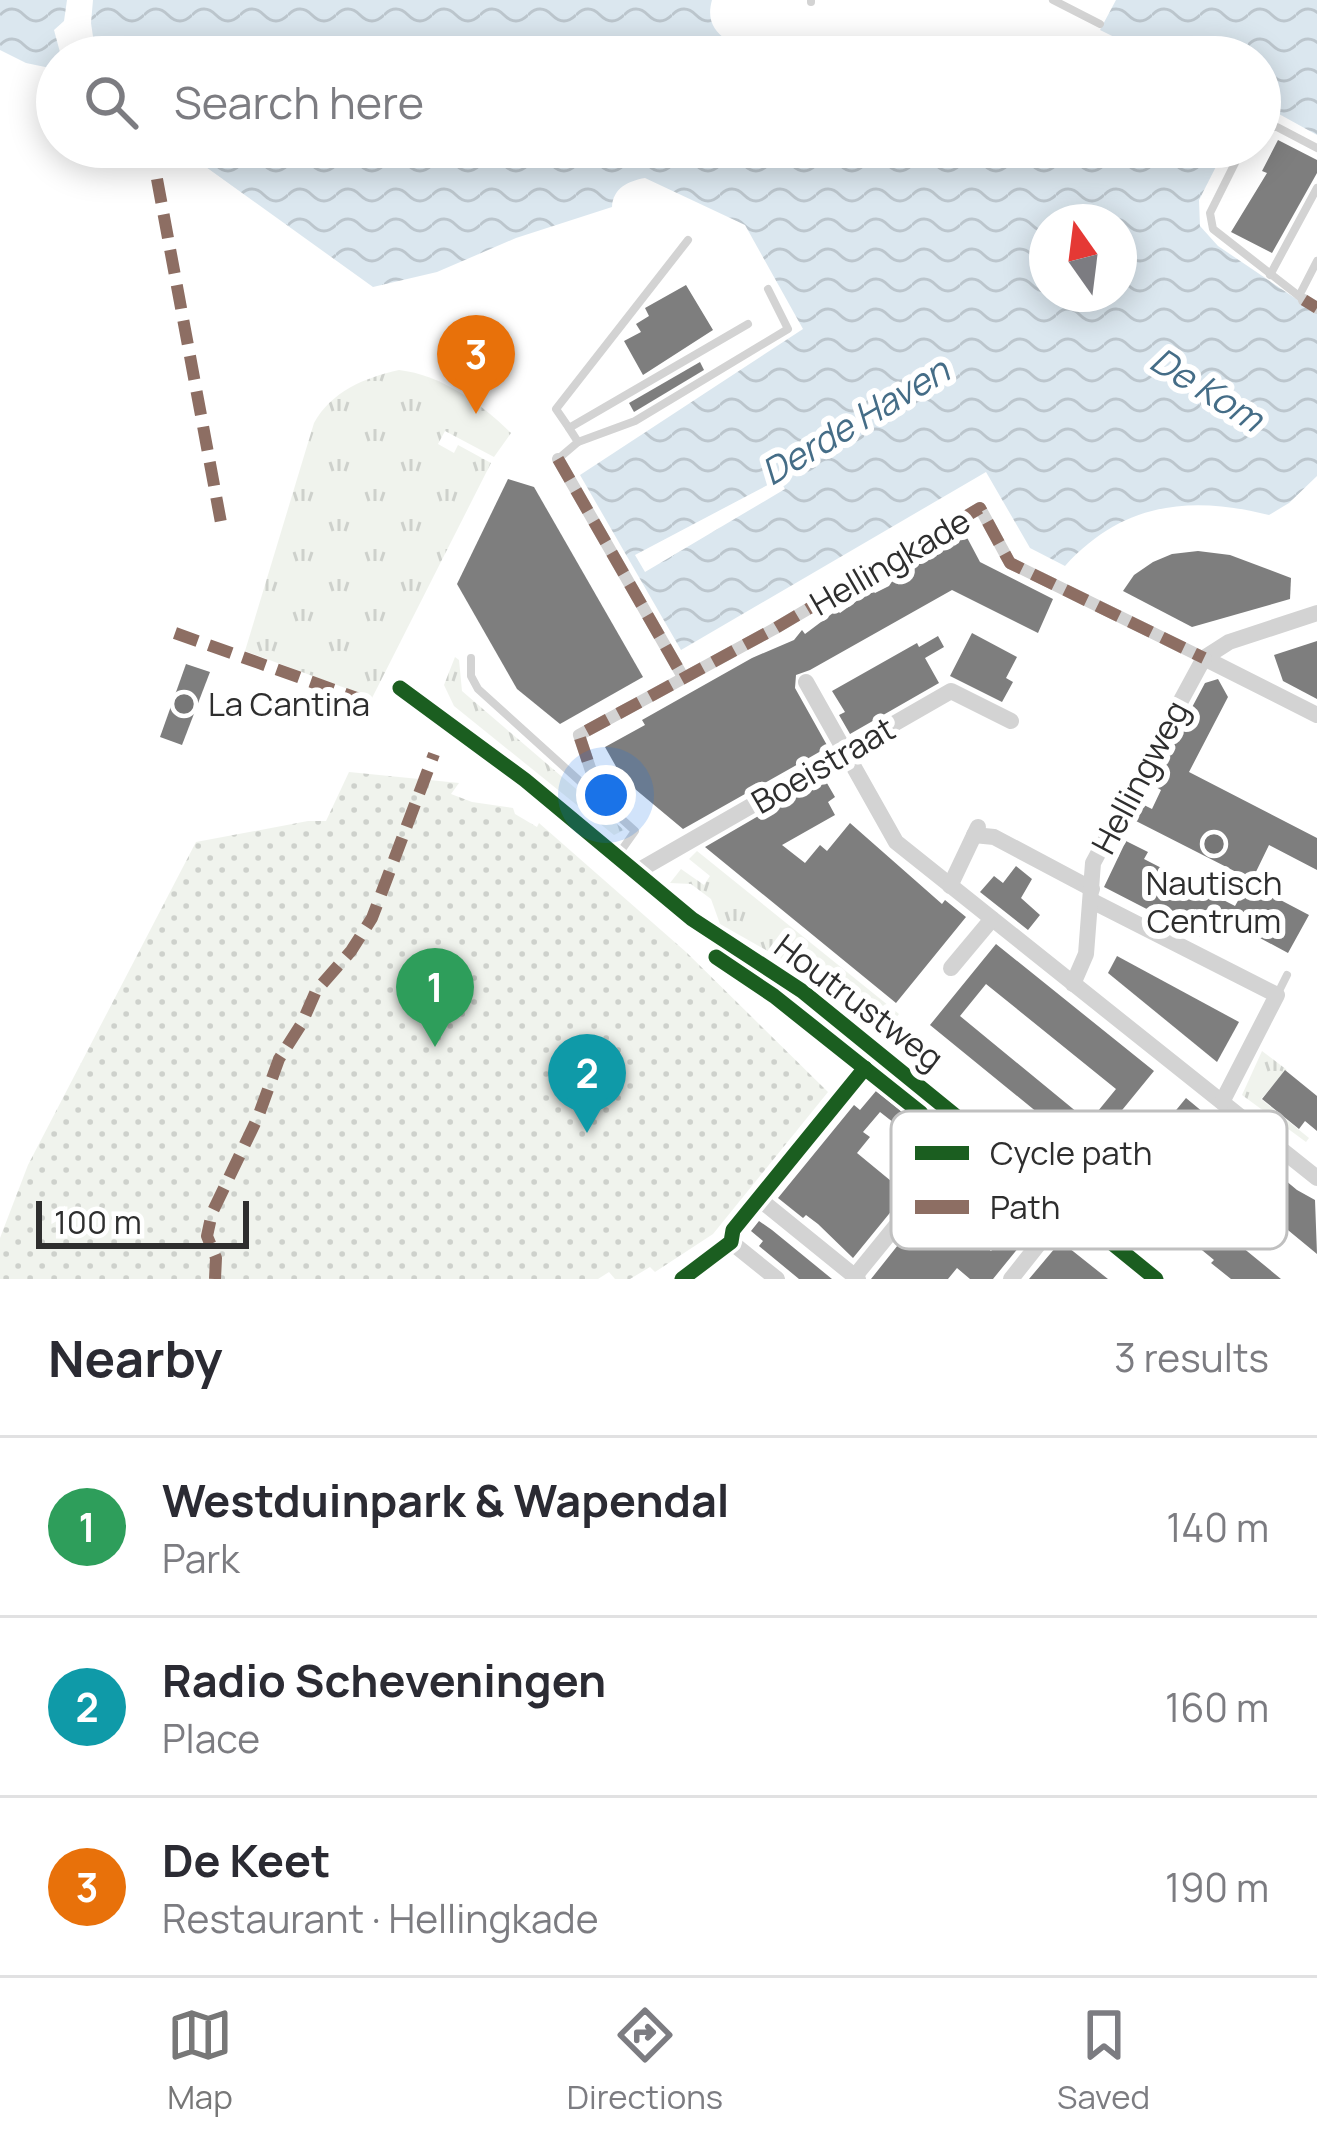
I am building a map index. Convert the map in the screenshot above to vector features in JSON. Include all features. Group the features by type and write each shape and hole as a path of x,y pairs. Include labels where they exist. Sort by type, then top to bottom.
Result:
{"street":[{"path":"558,459 683,677"},
{"name":"Hellingkade","path":"599,795 579,735 774,629 980,508 1010,563 1204,658"},
{"path":"1317,613 1216,647 1204,658 1317,715"},
{"path":"1245,678 1240,649 1247,636"},
{"name":"Hellingweg","path":"1073,984 1086,954 1097,854 1204,658"},
{"path":"806,682 896,842 1233,1111"},
{"name":"Houtrustweg","path":"400,688 525,780 692,919 768,966 951,1111"},
{"name":"Boeistraat","path":"636,872 951,691 1011,721"},
{"path":"950,886 976,831 1092,895"},
{"name":"Hellingweg","path":"1092,895 1277,995"},
{"path":"951,968 992,919"},
{"path":"1222,1102 1277,995"},
{"path":"777,1279 731,1242 733,1230 880,1053"},
{"path":"1287,1154 1317,1178"},
{"path":"758,1198 856,1278 891,1234"},
{"path":"1011,1279 1035,1249"},
{"name":"Houtrustweg","path":"1119,1249 1156,1279"}],"lane":[{"path":"1053,0 1100,23"},
{"path":"1281,129 1317,148"},
{"path":"1232,168 1210,213 1217,236 1307,301 1317,261"},
{"path":"1270,274 1317,188"},
{"path":"578,442 556,409 688,240"},
{"path":"558,459 578,442 635,421 788,328 768,289"},
{"path":"568,428 748,324"},
{"path":"471,658 471,676 478,688 635,831 617,856"},
{"path":"1277,995 1287,975"}],"green space":[{"path":"399,370 460,392 511,433 494,457 445,431 438,444 454,453 458,445 491,463 372,698 245,651 314,423 330,402 350,388"},
{"path":"455,657 462,691 624,830 614,835 454,706 444,685"},
{"path":"349,772 459,783 451,794 513,808 537,827 539,823 686,952 828,1092 713,1234 655,1272 650,1267 630,1279 615,1279 609,1272 598,1279 0,1279 0,1238 28,1165 196,842 326,821"},
{"path":"697,851 899,1014 883,1035 794,966 720,924 711,899 691,884 670,883 681,869 704,885 710,876 689,859"},
{"path":"1262,1051 1287,1070 1261,1099 1276,1111 1264,1111 1242,1095"},
{"path":"1287,1120 1309,1138 1306,1142 1287,1128"}],"water":[{"path":"0,0 67,0 56,36 36,36 36,65 0,50"},
{"path":"93,0 712,0 712,22 721,36 93,36"},
{"path":"1116,0 1317,0 1317,135 1281,115 1281,36 1112,36 1100,30"},
{"path":"207,168 1215,168 1199,200 1200,226 1218,246 1317,313 1317,476 1269,515 1184,506 1134,517 1087,545 1065,566 1030,548 986,472 681,650 580,475 803,329 745,225 645,178 622,186 612,207 516,238 437,272 373,287"}],"pier":[{"path":"201,168 376,292 369,292"},
{"path":"779,479 785,489 645,572 635,555"}],"building":[{"path":"1281,142 1317,160 1317,173 1272,253 1231,232 1267,173 1262,171 1281,168"},
{"path":"686,285 713,330 643,375 624,341 641,332 636,324 649,316 645,308"},
{"path":"700,362 704,370 634,412 629,403"},
{"path":"508,479 534,487 643,677 560,724 517,689 457,584"},
{"path":"963,530 980,562 1053,599 1038,633 952,590 796,675 795,688 828,747 683,829 623,779 605,747 645,725 642,720 752,658 794,640 802,630 805,634 872,590 875,593 889,586 895,577 913,573 911,569 932,556 929,550"},
{"path":"1198,551 1230,555 1291,578 1290,599 1192,627 1123,591 1134,575 1153,562"},
{"path":"972,633 1017,657 1006,678 1013,682 1002,702 950,676"},
{"path":"938,636 944,647 925,658 939,683 850,734 839,715 845,712 832,691"},
{"path":"1317,641 1317,699 1283,681 1274,655"},
{"name":"La Cantina","path":"186,664 210,672 182,745 160,737"},
{"path":"1218,679 1228,697 1189,772 1317,838 1317,870 1269,845 1252,880 1134,820 1142,804 1152,809 1161,790 1151,784 1205,683"},
{"path":"824,778 835,797 828,802 835,815 782,845 805,863 820,845 827,851 850,823 942,904 945,900 966,917 896,1003 705,847"},
{"path":"1126,841 1148,852 1144,859 1235,906 1248,883 1309,915 1288,953 1221,917 1218,922 1213,920 1203,938 1104,887"},
{"path":"1016,866 1032,879 1021,898 1040,915 1028,930 980,892 994,876 1003,883"},
{"path":"996,944 1154,1071 1121,1111 1098,1111 1116,1089 986,984 960,1016 1076,1111 1035,1111 930,1025"},
{"path":"1117,956 1239,1022 1217,1062 1108,973"},
{"path":"1285,1070 1317,1096 1317,1131 1305,1121 1299,1129 1287,1119 1287,1111 1277,1111 1262,1099"},
{"path":"876,1091 901,1111 891,1111 891,1121 880,1112 863,1132 870,1137 857,1153 891,1181 891,1212 853,1258 818,1224 778,1198 854,1105 860,1110"},
{"path":"1186,1098 1202,1111 1175,1111"},
{"path":"1287,1182 1315,1200 1317,1254 1287,1229"},
{"path":"759,1221 832,1279 799,1279 759,1246 763,1241 751,1231"},
{"path":"895,1249 1017,1249 993,1279 970,1279 957,1268 948,1279 871,1279"},
{"path":"1054,1249 1070,1249 1108,1279 1029,1279"},
{"path":"1201,1249 1244,1249 1281,1279 1231,1279 1211,1263 1214,1260"}],"marked path":[{"path":"157,179 222,528"},
{"path":"1304,300 1317,308"},
{"path":"558,459 683,677"},
{"path":"599,795 579,735 774,629 980,508 1010,563 1204,658"},
{"path":"175,633 368,702"},
{"path":"215,1279 216,1258 207,1236 212,1213 258,1117 279,1059 316,991 372,918 434,754"}],"cycle path":[{"path":"400,688 525,780 692,919 802,991 950,1111"},
{"path":"716,957 774,996 918,1111"},
{"path":"682,1279 731,1242 733,1230 865,1068"},
{"path":"1119,1249 1156,1279"}],"place":[{"name":"De Keet","path":"476,414"},
{"name":"La Cantina","path":"184,704"},
{"name":"Nautisch Centrum","path":"1214,844"},
{"name":"Westduinpark & Wapendal","path":"435,1047"},
{"name":"Radio Scheveningen","path":"587,1133"}],"water label":[{"name":"De Kom","path":"1207,389"},
{"name":"Derde Haven","path":"855,421"}]}
